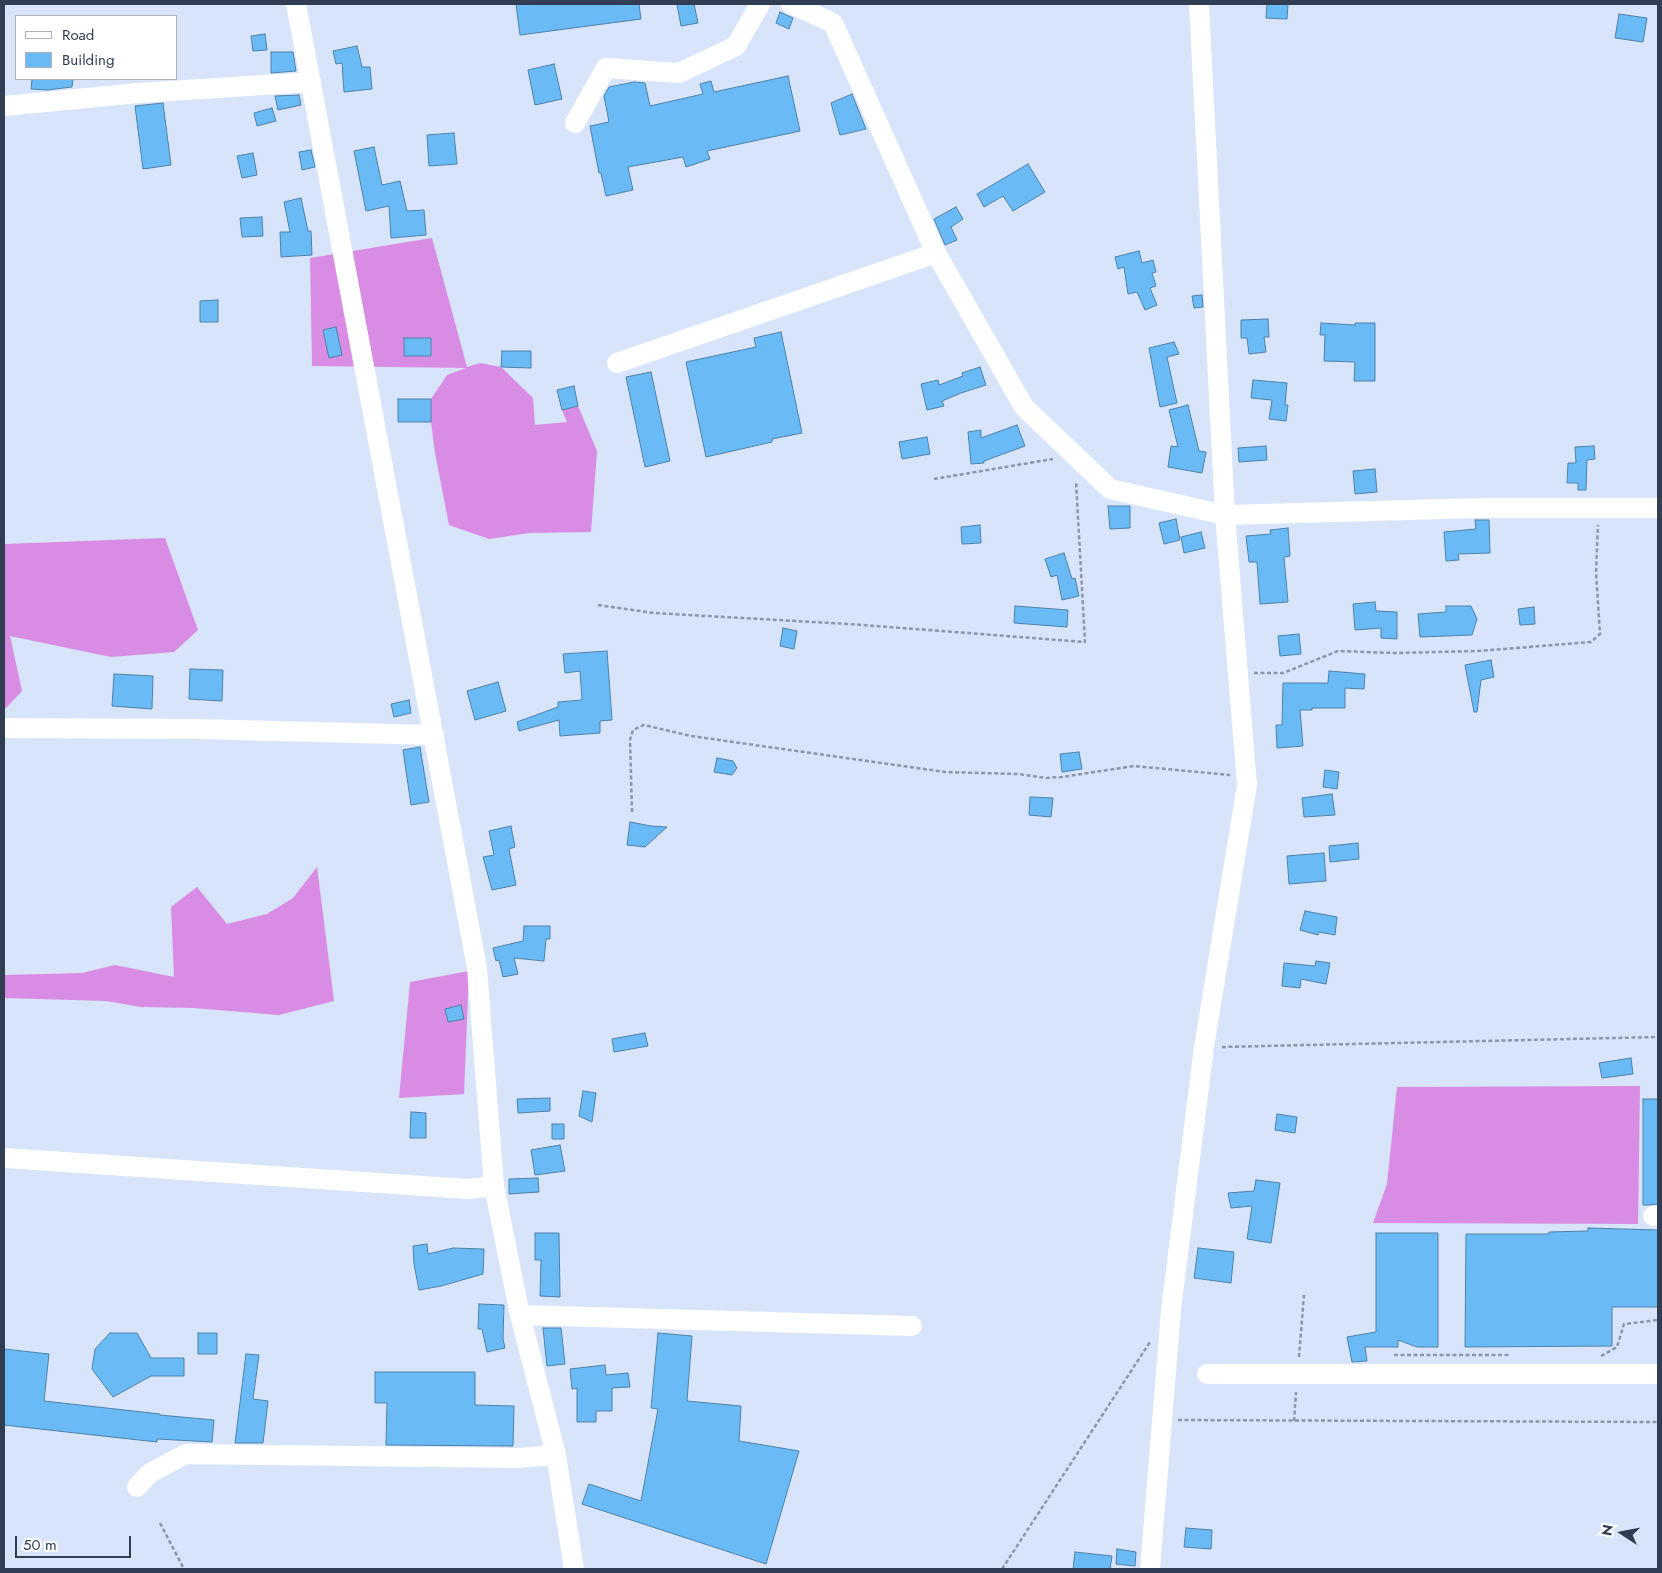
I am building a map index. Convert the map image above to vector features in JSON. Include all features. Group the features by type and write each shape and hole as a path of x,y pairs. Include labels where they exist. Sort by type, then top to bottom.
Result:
{"street":[{"path":"296,4 478,968 494,1186 520,1314 556,1455 574,1569"},
{"path":"576,124 606,68 679,72 736,46 760,4"},
{"path":"791,4 833,23 936,253 1024,407 1110,489 1225,515 1482,508 1658,508"},
{"path":"1150,1569 1171,1310 1204,1047 1245,795 1246,777 1225,515 1200,4"},
{"path":"4,106 138,93 311,82"},
{"path":"617,363 936,253"},
{"path":"4,728 196,729 434,736"},
{"path":"4,1158 468,1189 494,1186"},
{"path":"520,1314 912,1326"},
{"path":"1206,1374 1658,1374"},
{"path":"137,1487 150,1473 186,1454 516,1458 556,1455"}],"path":[{"path":"598,605 654,613 849,624 1085,642 1074,455 934,479"},
{"path":"1238,673 1283,673 1338,651 1394,653 1478,651 1590,642 1600,634 1596,572 1599,508"},
{"path":"632,812 630,740 633,730 644,725 691,736 945,772 1018,774 1046,778 1134,766 1246,777"},
{"path":"1204,1047 1658,1037"},
{"path":"1592,1356 1602,1356 1617,1347 1624,1324 1658,1320"},
{"path":"1002,1569 1155,1335"},
{"path":"1392,1355 1514,1355"},
{"path":"1162,1420 1658,1422"},
{"path":"160,1523 184,1569"}],"shaded area":[{"path":"432,238 467,367 480,363 501,367 533,398 535,425 567,422 562,410 578,406 597,451 591,532 529,533 489,539 449,525 435,453 431,422 431,399 447,375 466,368 312,366 310,258"},
{"path":"165,538 198,630 174,652 111,657 10,636 22,691 4,710 4,544"},
{"path":"317,867 334,1001 279,1015 193,1008 141,1007 106,1001 4,998 4,975 82,973 115,965 174,977 171,907 197,887 227,924 267,914 293,898"},
{"path":"469,971 464,1094 399,1098 410,982"},
{"path":"1640,1086 1638,1224 1373,1223 1387,1184 1397,1087"}],"building":[{"path":"516,4 639,4 641,19 520,35"},
{"path":"677,4 694,4 698,23 681,26"},
{"path":"1267,4 1288,4 1287,19 1266,18"},
{"path":"780,12 793,18 789,29 776,23"},
{"path":"1619,14 1647,18 1643,42 1615,38"},
{"path":"265,34 267,50 253,51 251,36"},
{"path":"357,46 362,67 370,67 372,89 344,92 342,63 336,64 333,51"},
{"path":"271,52 293,52 296,71 271,73"},
{"path":"554,64 562,99 535,105 528,70"},
{"path":"788,76 800,131 707,151 710,159 686,167 683,157 628,167 633,190 606,196 601,173 599,173 590,126 609,122 604,96 609,87 634,82 645,83 650,106 703,94 700,84 711,81 714,92"},
{"path":"32,80 73,80 72,87 47,90 31,89"},
{"path":"852,94 866,129 840,135 831,103"},
{"path":"299,95 301,105 278,110 275,96"},
{"path":"163,103 171,165 143,169 135,106"},
{"path":"272,108 276,121 257,126 254,113"},
{"path":"454,133 457,164 429,166 427,135"},
{"path":"374,147 382,185 400,181 407,211 424,210 426,235 391,238 389,206 366,211 354,151"},
{"path":"311,150 315,167 302,170 299,152"},
{"path":"253,153 257,175 242,178 237,156"},
{"path":"1028,164 1045,192 1013,211 1003,196 984,207 977,194"},
{"path":"301,198 308,231 311,231 312,255 281,257 280,232 290,232 284,202"},
{"path":"956,207 963,219 951,227 957,240 945,245 934,219"},
{"path":"262,217 263,236 242,237 240,218"},
{"path":"1139,251 1142,263 1153,260 1156,272 1152,273 1156,286 1150,288 1157,305 1145,310 1137,292 1128,294 1124,267 1118,269 1115,257"},
{"path":"1202,295 1203,307 1194,308 1192,296"},
{"path":"218,300 218,322 200,322 200,301"},
{"path":"1268,319 1269,337 1264,337 1266,352 1249,354 1247,338 1241,338 1241,320"},
{"path":"1321,323 1355,325 1355,323 1375,323 1375,381 1354,381 1355,362 1324,361 1325,335 1320,335"},
{"path":"336,327 342,355 329,358 323,330"},
{"path":"781,332 802,433 706,457 686,362 756,347 754,338"},
{"path":"404,338 431,338 431,356 404,356"},
{"path":"1174,342 1179,354 1167,357 1177,403 1160,407 1149,348"},
{"path":"502,351 531,351 531,368 501,367"},
{"path":"980,367 986,385 942,401 944,406 927,410 921,384 938,380 939,385 963,376 962,373"},
{"path":"651,372 670,461 645,467 626,377"},
{"path":"1253,380 1287,383 1285,405 1288,405 1286,421 1269,419 1272,400 1251,398"},
{"path":"574,386 578,406 562,410 557,390"},
{"path":"398,399 431,399 431,422 398,422"},
{"path":"1188,405 1199,451 1206,452 1202,473 1168,467 1171,446 1178,447 1169,410"},
{"path":"1017,425 1025,446 984,461 984,463 971,464 968,432 981,430 981,438"},
{"path":"927,437 930,454 902,459 899,442"},
{"path":"1266,446 1267,460 1239,462 1238,448"},
{"path":"1594,446 1595,459 1587,460 1586,490 1578,490 1578,483 1567,483 1568,463 1576,463 1575,447"},
{"path":"1375,469 1377,492 1355,494 1353,471"},
{"path":"1108,506 1130,506 1130,528 1110,529"},
{"path":"1176,519 1180,540 1164,544 1159,523"},
{"path":"1475,520 1489,520 1490,553 1458,554 1459,560 1446,561 1444,532 1476,529"},
{"path":"980,525 981,543 962,544 961,527"},
{"path":"1288,528 1290,556 1284,557 1288,602 1260,604 1257,562 1249,562 1246,536 1271,534 1270,530"},
{"path":"1201,532 1205,548 1184,553 1181,537"},
{"path":"1064,553 1072,579 1075,578 1079,596 1062,600 1057,575 1051,577 1045,559"},
{"path":"1375,602 1376,611 1397,612 1397,639 1381,638 1381,628 1355,630 1353,604"},
{"path":"1015,606 1068,610 1067,627 1014,623"},
{"path":"1446,606 1471,606 1477,619 1472,635 1420,637 1418,614 1446,612"},
{"path":"1534,607 1535,624 1520,625 1518,609"},
{"path":"783,628 797,631 794,649 780,646"},
{"path":"1299,634 1301,654 1280,656 1278,636"},
{"path":"607,651 612,720 600,721 600,733 560,736 559,720 519,731 517,722 558,707 558,702 582,700 580,671 565,673 563,654"},
{"path":"1491,660 1494,677 1481,680 1477,712 1474,712 1465,665"},
{"path":"190,669 223,670 222,701 189,699"},
{"path":"1329,671 1365,674 1364,689 1345,688 1345,708 1300,710 1303,746 1277,748 1276,725 1282,725 1283,683 1328,683"},
{"path":"114,674 153,676 152,709 112,706"},
{"path":"498,682 506,711 475,720 467,691"},
{"path":"409,700 411,713 394,717 391,704"},
{"path":"420,747 429,802 411,805 403,750"},
{"path":"1079,752 1082,769 1062,772 1060,754"},
{"path":"717,758 733,761 737,768 732,775 714,772"},
{"path":"1325,770 1339,772 1337,789 1323,787"},
{"path":"1332,794 1335,815 1304,817 1302,798"},
{"path":"1030,797 1053,798 1051,817 1029,815"},
{"path":"630,822 667,827 645,847 627,845"},
{"path":"511,826 515,847 509,849 516,885 492,890 483,857 494,855 489,831"},
{"path":"1358,843 1359,859 1330,862 1329,846"},
{"path":"1324,853 1326,881 1289,884 1287,856"},
{"path":"1305,911 1337,917 1335,935 1319,932 1318,935 1300,930"},
{"path":"524,926 550,926 550,939 546,939 544,961 514,958 518,974 503,977 499,960 496,961 493,948 523,941"},
{"path":"1316,961 1330,963 1326,984 1301,979 1300,988 1282,986 1284,963 1315,966"},
{"path":"461,1005 464,1019 448,1022 445,1009"},
{"path":"645,1033 648,1046 614,1052 612,1039"},
{"path":"1631,1058 1633,1074 1602,1078 1599,1063"},
{"path":"583,1091 596,1093 592,1122 579,1116"},
{"path":"550,1098 550,1111 518,1113 517,1099"},
{"path":"1643,1099 1658,1099 1658,1204 1648,1205 1643,1205"},
{"path":"411,1112 426,1113 426,1138 410,1138"},
{"path":"1277,1114 1297,1117 1295,1133 1275,1130"},
{"path":"552,1124 564,1124 564,1139 552,1139"},
{"path":"560,1145 565,1171 535,1175 531,1150"},
{"path":"538,1178 539,1192 509,1194 509,1179"},
{"path":"1256,1180 1280,1183 1271,1243 1247,1239 1252,1206 1231,1208 1228,1193 1254,1191"},
{"path":"1588,1228 1658,1230 1658,1307 1612,1307 1612,1346 1465,1347 1466,1234 1549,1234 1549,1232 1588,1231"},
{"path":"535,1233 559,1233 560,1297 540,1296 541,1260 535,1260"},
{"path":"1376,1233 1438,1233 1438,1347 1417,1347 1398,1340 1398,1347 1365,1347 1367,1361 1352,1362 1347,1337 1376,1332"},
{"path":"427,1244 428,1254 453,1248 484,1249 483,1274 419,1290 413,1246"},
{"path":"1198,1248 1234,1252 1231,1283 1194,1278"},
{"path":"479,1304 504,1305 503,1339 505,1348 487,1352 482,1329 478,1329"},
{"path":"543,1328 561,1328 565,1364 547,1366"},
{"path":"110,1333 137,1333 151,1358 184,1358 184,1376 151,1376 113,1397 92,1369 95,1349"},
{"path":"198,1333 217,1333 217,1354 198,1354"},
{"path":"658,1333 692,1336 687,1401 741,1406 739,1441 799,1451 766,1564 582,1504 589,1484 641,1501 658,1409 651,1408"},
{"path":"4,1349 49,1354 44,1401 214,1420 212,1442 157,1439 157,1442 4,1425"},
{"path":"246,1354 259,1355 253,1399 268,1401 263,1443 235,1443"},
{"path":"605,1365 606,1375 628,1373 630,1387 612,1388 612,1411 596,1411 596,1422 577,1422 577,1388 572,1389 570,1369"},
{"path":"375,1372 475,1372 475,1405 514,1406 513,1446 386,1445 387,1403 375,1403"},
{"path":"1186,1528 1212,1530 1211,1549 1184,1547"},
{"path":"1117,1549 1136,1552 1135,1566 1116,1564"},
{"path":"1075,1552 1112,1556 1110,1569 1073,1569"}]}
